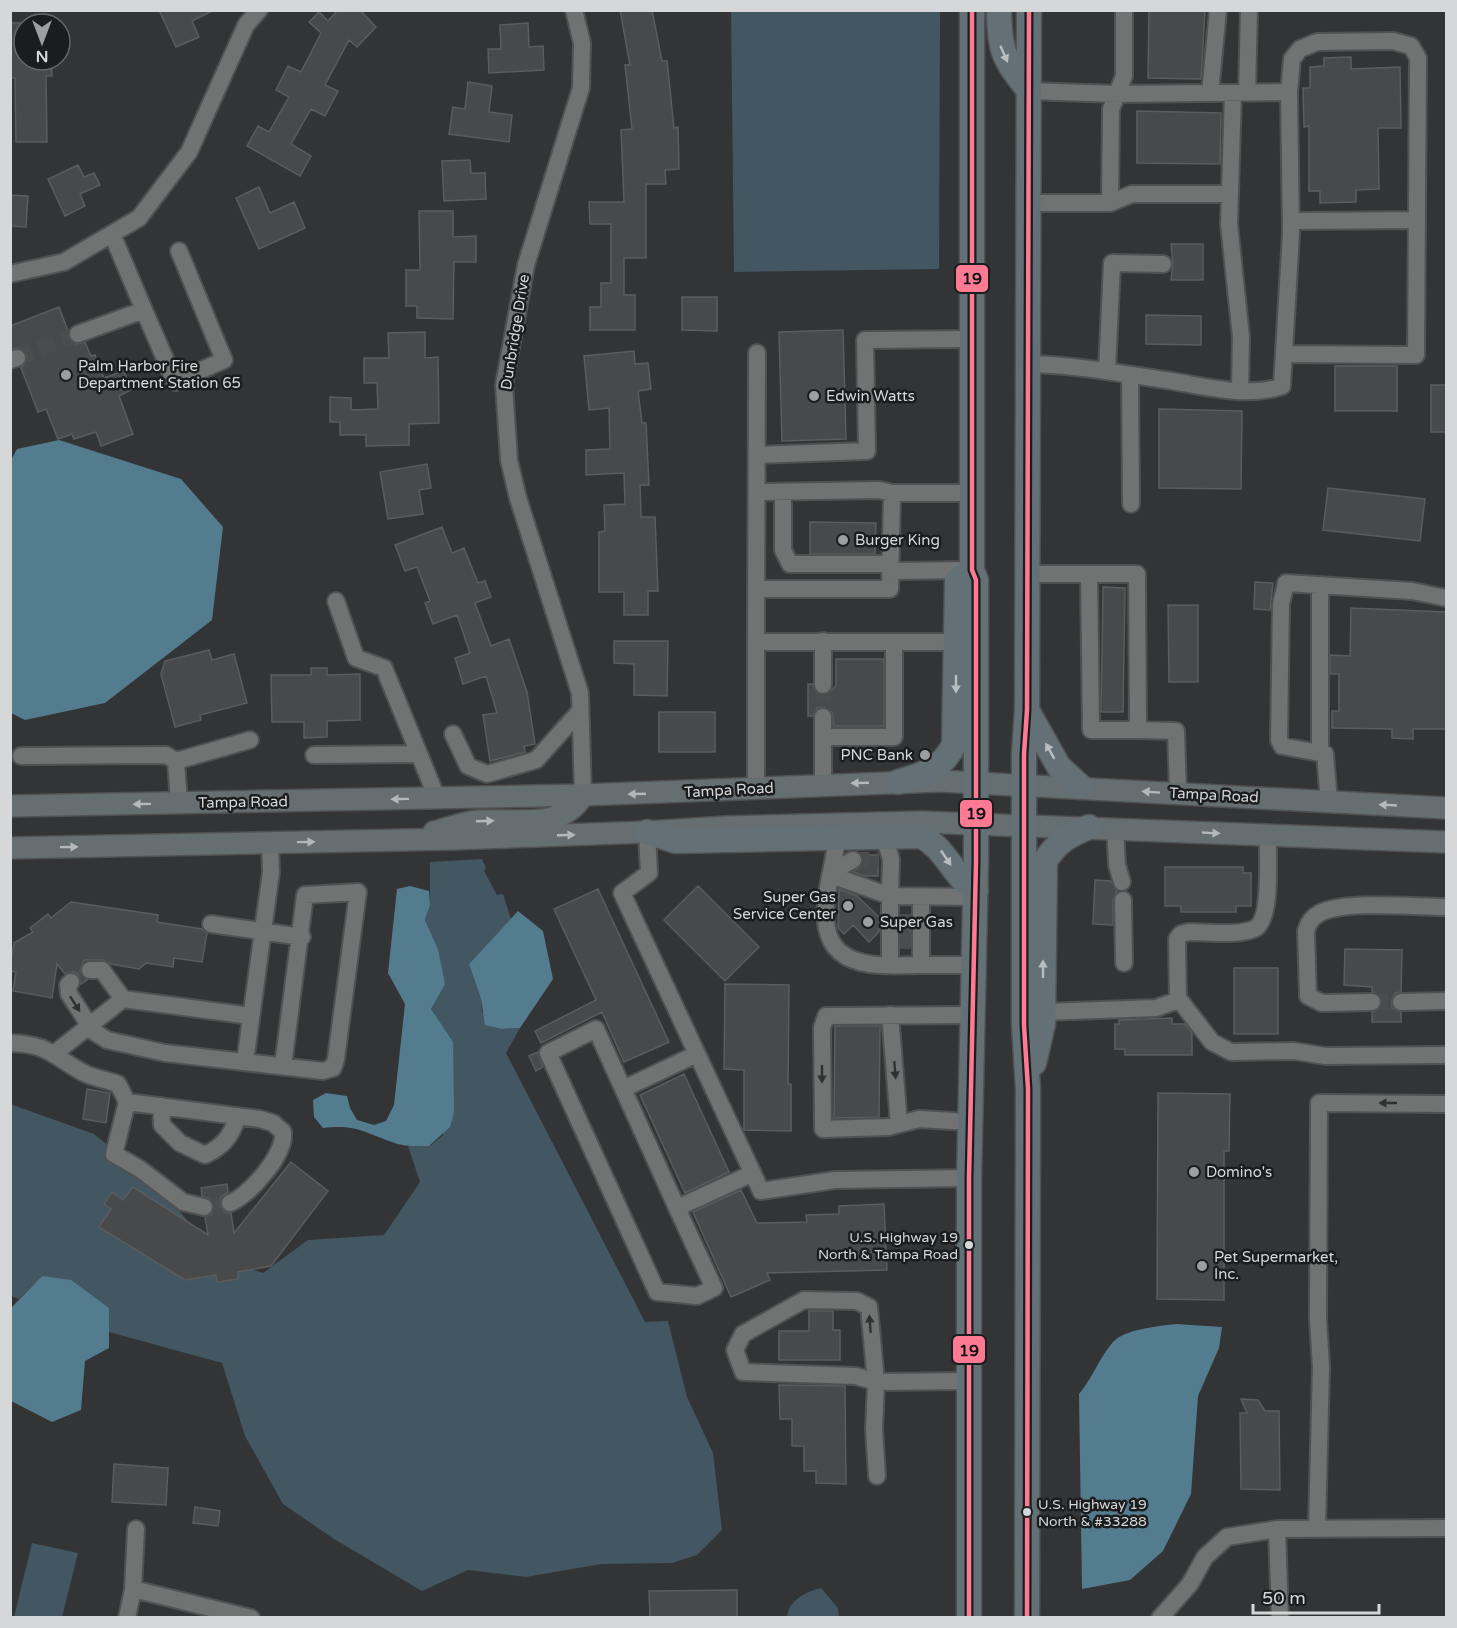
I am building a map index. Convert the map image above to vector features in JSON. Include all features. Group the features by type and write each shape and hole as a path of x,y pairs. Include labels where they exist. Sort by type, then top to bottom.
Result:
{"highway":[{"path":"969,1617 969,1178 976,822 976,580 972,570 972,10"},
{"path":"999,10 1000,44 1004,57 1029,91"},
{"path":"1027,1617 1028,1089 1024,1025 1023,784 1027,710 1029,10"},
{"path":"898,782 927,773 946,761 954,745 957,580 972,570"},
{"path":"1027,710 1059,767 1081,787"},
{"path":"1028,1089 1043,1024 1045,861 1054,846 1068,836 1089,827"},
{"path":"647,832 676,841 921,836 936,843 962,882 975,893"}],"main road":[{"name":"Tampa Road","path":"10,806 583,795 756,789 823,784 975,782 1446,808"},
{"path":"408,840 470,822 547,820 575,808 583,795"},
{"path":"10,848 408,840 647,832 724,827 976,822 1446,842"}],"street":[{"path":"10,274 64,262 139,218 180,167 246,25 259,10"},
{"name":"Dunbridge Drive","path":"574,10 582,43 581,88 526,265 504,386 509,460 518,498 580,693 583,795"},
{"path":"1110,203 1111,109 1124,76 1124,10"},
{"path":"1210,93 1218,10"},
{"path":"1240,390 1241,338 1229,224 1248,10"},
{"path":"1029,364 1064,364 1240,390 1266,392 1282,386 1291,221 1289,92 1292,60 1300,49 1317,42 1393,41 1411,45 1418,57 1416,355 1284,354"},
{"path":"1029,91 1118,94 1289,92"},
{"path":"1029,203 1110,203 1132,194 1230,194"},
{"path":"1291,221 1417,220"},
{"path":"112,234 175,382 224,360 179,250"},
{"path":"1107,371 1112,263 1163,264"},
{"path":"78,334 144,310"},
{"path":"758,455 867,451 865,340 971,339"},
{"path":"756,789 757,353"},
{"path":"1130,375 1131,504"},
{"path":"758,492 879,490 892,493 972,493"},
{"path":"783,492 783,550 790,564 972,570"},
{"path":"756,589 890,589 892,493"},
{"path":"1028,574 1137,574 1138,730"},
{"path":"1089,574 1090,730 1176,731 1178,793"},
{"path":"1329,802 1325,754 1320,751 1282,746 1279,740 1281,604 1286,583 1412,591 1446,598"},
{"path":"1320,585 1320,751"},
{"path":"336,601 356,658 384,668 436,798"},
{"path":"823,641 823,685"},
{"path":"756,642 956,642"},
{"path":"823,737 894,737 894,642"},
{"path":"453,734 468,766 487,774 536,760 580,711"},
{"path":"823,717 823,784"},
{"path":"21,756 166,755 176,761 250,740"},
{"path":"314,755 419,754"},
{"path":"176,761 179,803"},
{"path":"1115,828 1117,865 1122,882"},
{"path":"647,832 650,873 622,893 761,1191 835,1180 969,1178"},
{"path":"884,836 882,865 890,896 893,931 890,965"},
{"path":"1268,836 1267,902 1263,921 1257,928 1243,932 1181,934 1177,939 1179,999 1212,1042 1231,1052 1294,1051 1325,1056 1446,1055"},
{"path":"835,837 843,867 825,903 825,924 828,937 844,955 856,961 890,965 972,965"},
{"path":"245,1062 271,872 270,843"},
{"path":"843,867 890,896 921,897 975,893"},
{"path":"71,982 68,985 69,994 93,1031 106,1040 165,1053 323,1071 333,1068 356,927 358,892 306,895 283,1066"},
{"path":"921,897 918,931 921,965"},
{"path":"1124,900 1124,963"},
{"path":"1372,1002 1322,1003 1308,996 1306,931 1309,922 1319,913 1346,907 1446,907"},
{"path":"211,924 302,937"},
{"path":"90,970 102,970 123,999"},
{"path":"56,1053 88,1024 123,999 251,1016"},
{"path":"1043,1011 1156,1008 1179,999"},
{"path":"1401,1002 1446,1001"},
{"path":"890,1015 899,1124"},
{"path":"970,1122 919,1119 899,1124 823,1129 822,1028 826,1016 972,1015"},
{"path":"596,1029 677,1208 714,1288 697,1296 657,1292 548,1053 596,1029"},
{"path":"10,1043 29,1043 56,1053 84,1073 118,1084 127,1102 114,1154 140,1169 183,1202 204,1207"},
{"path":"623,1089 697,1054"},
{"path":"127,1102 238,1116 273,1123 284,1132 284,1139 260,1179 238,1200 230,1203"},
{"path":"1317,1528 1322,1367 1318,1319 1319,1103 1446,1104"},
{"path":"161,1106 162,1125 180,1143 205,1155 221,1148 232,1134 238,1116"},
{"path":"677,1208 753,1173"},
{"path":"877,1476 874,1429 876,1382 869,1307 857,1302 804,1300 759,1323 743,1334 735,1350 743,1372 856,1376 876,1382 969,1381"},
{"path":"1160,1617 1190,1584 1205,1557 1227,1537 1277,1529 1446,1528"},
{"path":"127,1617 133,1590 136,1529"},
{"path":"1277,1529 1280,1617"},
{"path":"133,1590 251,1617"}],"shaded area":[{"path":"731,11 940,11 939,269 734,272"},
{"path":"482,859 486,868 484,871 497,895 503,894 511,919 469,964 481,999 482,1012 502,1029 520,1028 506,1053 645,1322 668,1321 687,1397 713,1453 722,1530 697,1555 672,1563 601,1564 526,1577 468,1570 422,1591 334,1539 283,1504 245,1436 222,1363 109,1332 109,1308 42,1276 19,1299 11,1296 10,1104 94,1134 162,1189 217,1258 263,1273 308,1240 384,1235 420,1182 408,1146 430,1146 443,1135 439,1023 431,1009 444,984 438,949 425,920 430,905 430,862"},
{"path":"32,1543 78,1553 62,1617 14,1617"},
{"path":"821,1588 838,1608 839,1617 787,1617 794,1601"}],"water":[{"path":"59,440 181,479 223,527 212,620 105,703 25,720 11,713 11,460 17,449"},
{"path":"410,886 429,891 430,905 425,920 438,949 445,984 431,1009 453,1042 454,1112 450,1127 429,1146 401,1145 352,1128 323,1128 314,1117 313,1100 326,1093 347,1096 350,1108 357,1120 374,1125 386,1121 394,1105 405,1004 388,973 397,889"},
{"path":"518,911 543,931 553,979 520,1028 502,1029 485,1025 481,999 469,964"},
{"path":"42,1276 71,1280 109,1308 109,1348 85,1361 81,1410 52,1422 11,1401 11,1308"},
{"path":"1176,1324 1222,1327 1219,1348 1198,1396 1191,1494 1163,1551 1130,1580 1082,1589 1079,1394 1108,1348 1118,1338 1143,1329"}],"building":[{"path":"159,10 214,10 192,21 199,37 176,47"},
{"path":"338,10 360,10 376,27 357,47 349,40 325,85 338,91 325,116 311,109 291,144 311,156 300,176 247,146 258,126 269,132 289,97 276,90 288,66 301,72 321,33 309,22 319,12 328,21"},
{"path":"620,10 652,10 662,61 667,61 674,128 678,127 679,169 665,170 666,184 646,184 646,258 624,258 624,295 635,295 635,330 590,330 590,307 601,307 601,283 611,283 611,224 590,224 589,202 624,202 621,130 632,129 625,65 630,65"},
{"path":"1149,10 1205,10 1201,79 1148,78"},
{"path":"10,23 12,23 12,72 52,72 52,76 46,76 47,142 16,142 15,78 10,78"},
{"path":"528,23 529,47 543,46 544,70 489,73 488,49 501,49 500,25"},
{"path":"1351,57 1351,69 1400,67 1401,128 1378,128 1379,189 1356,190 1356,202 1320,203 1320,191 1309,191 1309,126 1304,127 1303,88 1310,88 1310,67 1324,66 1324,58"},
{"path":"468,82 492,86 489,112 512,115 509,142 449,134 453,107 465,109"},
{"path":"1137,111 1221,113 1220,164 1137,163"},
{"path":"470,160 471,173 485,173 486,199 444,201 442,161"},
{"path":"78,165 84,177 94,173 100,185 80,194 85,206 65,216 48,179"},
{"path":"259,187 270,213 294,202 305,228 259,249 236,198"},
{"path":"10,195 28,196 26,227 10,226"},
{"path":"419,211 453,211 453,237 476,236 476,262 454,262 453,319 417,318 417,306 406,306 406,270 420,270"},
{"path":"1171,244 1203,244 1203,280 1171,280 1173,264"},
{"path":"682,297 717,297 717,331 682,330"},
{"name":"Palm Harbor Fire Department Station 65","path":"59,307 68,331 68,338 76,344 85,342 91,356 95,355 104,378 124,371 131,390 119,396 133,434 101,446 96,432 74,439 72,434 58,439 46,409 38,412 21,368 27,361 27,355 20,348 10,349 10,326"},
{"path":"1146,315 1201,316 1201,345 1146,344"},
{"path":"843,330 846,439 782,441 779,332"},
{"path":"425,332 425,358 438,357 439,423 409,424 409,445 366,446 366,435 340,435 340,422 330,422 330,397 351,398 351,410 378,409 377,383 364,383 364,358 389,358 388,333"},
{"path":"634,351 635,364 648,363 651,389 638,391 642,423 646,423 649,485 640,485 641,517 655,517 658,591 648,591 648,615 624,615 624,592 599,592 599,532 605,531 604,505 625,504 624,473 586,475 586,450 610,449 609,408 589,410 584,356"},
{"path":"1335,366 1397,366 1397,411 1335,411"},
{"path":"1431,385 1446,385 1446,432 1431,432"},
{"path":"1159,409 1242,411 1241,489 1159,488"},
{"path":"427,464 431,488 419,490 423,514 388,519 380,472"},
{"path":"1328,488 1425,499 1420,541 1323,530"},
{"name":"Burger King","path":"810,522 876,523 875,554 810,554"},
{"path":"442,527 452,553 464,548 478,583 485,581 491,597 475,603 491,646 509,639 527,692 535,744 524,746 525,752 490,761 483,715 497,713 486,676 463,684 455,658 470,653 457,615 433,624 425,603 430,601 417,567 405,571 395,545"},
{"path":"1255,582 1273,583 1270,610 1254,609"},
{"path":"1103,587 1125,588 1123,712 1101,712"},
{"path":"1168,605 1198,605 1198,682 1169,682"},
{"path":"1351,608 1446,612 1446,729 1413,729 1413,739 1392,738 1392,729 1332,728 1332,711 1339,711 1339,674 1330,674 1330,655 1350,656"},
{"path":"614,641 668,641 667,696 634,695 634,664 614,663"},
{"path":"209,650 212,660 234,654 247,703 200,715 201,720 175,727 161,674 165,661"},
{"path":"836,659 884,659 884,726 834,726 832,712 824,707 817,708 813,716 808,716 808,684 813,684 818,694 829,694 836,685"},
{"path":"311,668 327,668 327,675 360,674 360,720 327,721 327,737 304,738 304,722 272,722 271,675 311,675"},
{"path":"659,712 715,712 715,752 659,752"},
{"name":"Super Gas","path":"862,855 878,855 878,876 864,876 853,872 862,865"},
{"path":"1165,867 1243,867 1243,873 1251,873 1251,906 1236,906 1236,912 1181,912 1181,906 1165,906"},
{"path":"1095,880 1111,881 1117,891 1113,900 1113,925 1093,924"},
{"path":"698,886 759,947 725,981 664,920"},
{"path":"598,889 669,1042 624,1062 602,1012 541,1043 535,1031 596,1000 554,909"},
{"path":"839,889 857,896 879,917 879,932 869,942 853,925 844,934 838,928"},
{"path":"71,902 158,915 157,922 202,929 207,933 202,962 174,958 173,967 146,963 139,969 111,964 103,960 84,960 80,971 87,980 81,984 78,974 73,972 65,974 57,964 52,998 13,991 16,972 10,971 10,965 14,943 33,932 30,928 48,914 51,918"},
{"path":"900,919 910,919 910,944 900,944"},
{"path":"1345,949 1402,950 1401,992 1395,993 1391,1002 1392,1008 1401,1012 1401,1022 1372,1022 1372,1012 1381,1007 1381,997 1372,992 1372,987 1344,985"},
{"path":"1234,968 1278,968 1278,1034 1234,1034"},
{"path":"725,984 789,985 788,1084 791,1084 791,1131 744,1130 744,1070 724,1069"},
{"path":"1172,1018 1172,1024 1185,1024 1192,1033 1192,1055 1125,1055 1125,1049 1115,1049 1115,1024 1119,1024 1119,1020"},
{"path":"835,1026 880,1026 879,1117 834,1118"},
{"path":"538,1052 543,1067 536,1071 529,1056"},
{"path":"684,1074 729,1172 685,1193 640,1095"},
{"path":"87,1089 110,1093 106,1123 83,1119"},
{"path":"1158,1093 1230,1094 1229,1151 1224,1151 1224,1300 1157,1299"},
{"path":"291,1162 328,1191 271,1266 238,1272 238,1279 217,1282 216,1275 185,1280 99,1227 111,1209 104,1204 112,1192 123,1200 133,1187 208,1235 205,1217 212,1214 214,1205 211,1199 202,1196 201,1188 227,1184 228,1192 221,1197 220,1203 224,1212 231,1213 234,1233"},
{"path":"741,1190 757,1223 807,1222 806,1215 839,1214 839,1206 884,1204 887,1270 767,1273 770,1280 731,1297 693,1212"},
{"path":"809,1311 833,1311 833,1330 840,1330 840,1360 779,1360 779,1331 809,1331"},
{"path":"779,1385 845,1386 846,1484 816,1483 816,1471 804,1471 804,1446 792,1446 792,1419 780,1419"},
{"path":"1241,1399 1258,1400 1265,1411 1279,1411 1280,1490 1241,1489 1240,1413 1247,1413"},
{"path":"114,1464 168,1468 166,1505 112,1502"},
{"path":"195,1507 220,1511 218,1526 193,1523"},
{"path":"737,1590 737,1617 650,1617 649,1591"}],"tunnel":[{"path":"17,358 78,334"},
{"path":"823,685 823,717"},
{"path":"853,860 878,860"},
{"path":"896,922 915,922"},
{"path":"896,941 916,941"},
{"path":"1372,1002 1401,1002"},
{"path":"204,1207 230,1203"}],"transit line":[{"name":"19","path":"969,1618 969,1178 976,861 976,580 972,570 972,10"},
{"name":"19","path":"1027,1618 1028,1089 1024,1025 1024,754 1027,710 1029,10"}],"place":[{"name":"Palm Harbor Fire Department Station 65","path":"66,375"},
{"name":"Edwin Watts","path":"814,396"},
{"name":"Burger King","path":"843,540"},
{"name":"PNC Bank","path":"925,755"},
{"name":"Super Gas Service Center","path":"848,906"},
{"name":"Super Gas","path":"868,922"},
{"name":"Domino's","path":"1194,1172"},
{"name":"U.S. Highway 19 North & Tampa Road","path":"969,1245"},
{"name":"Pet Supermarket, Inc.","path":"1202,1266"},
{"name":"U.S. Highway 19 North & #33288","path":"1027,1512"}]}
